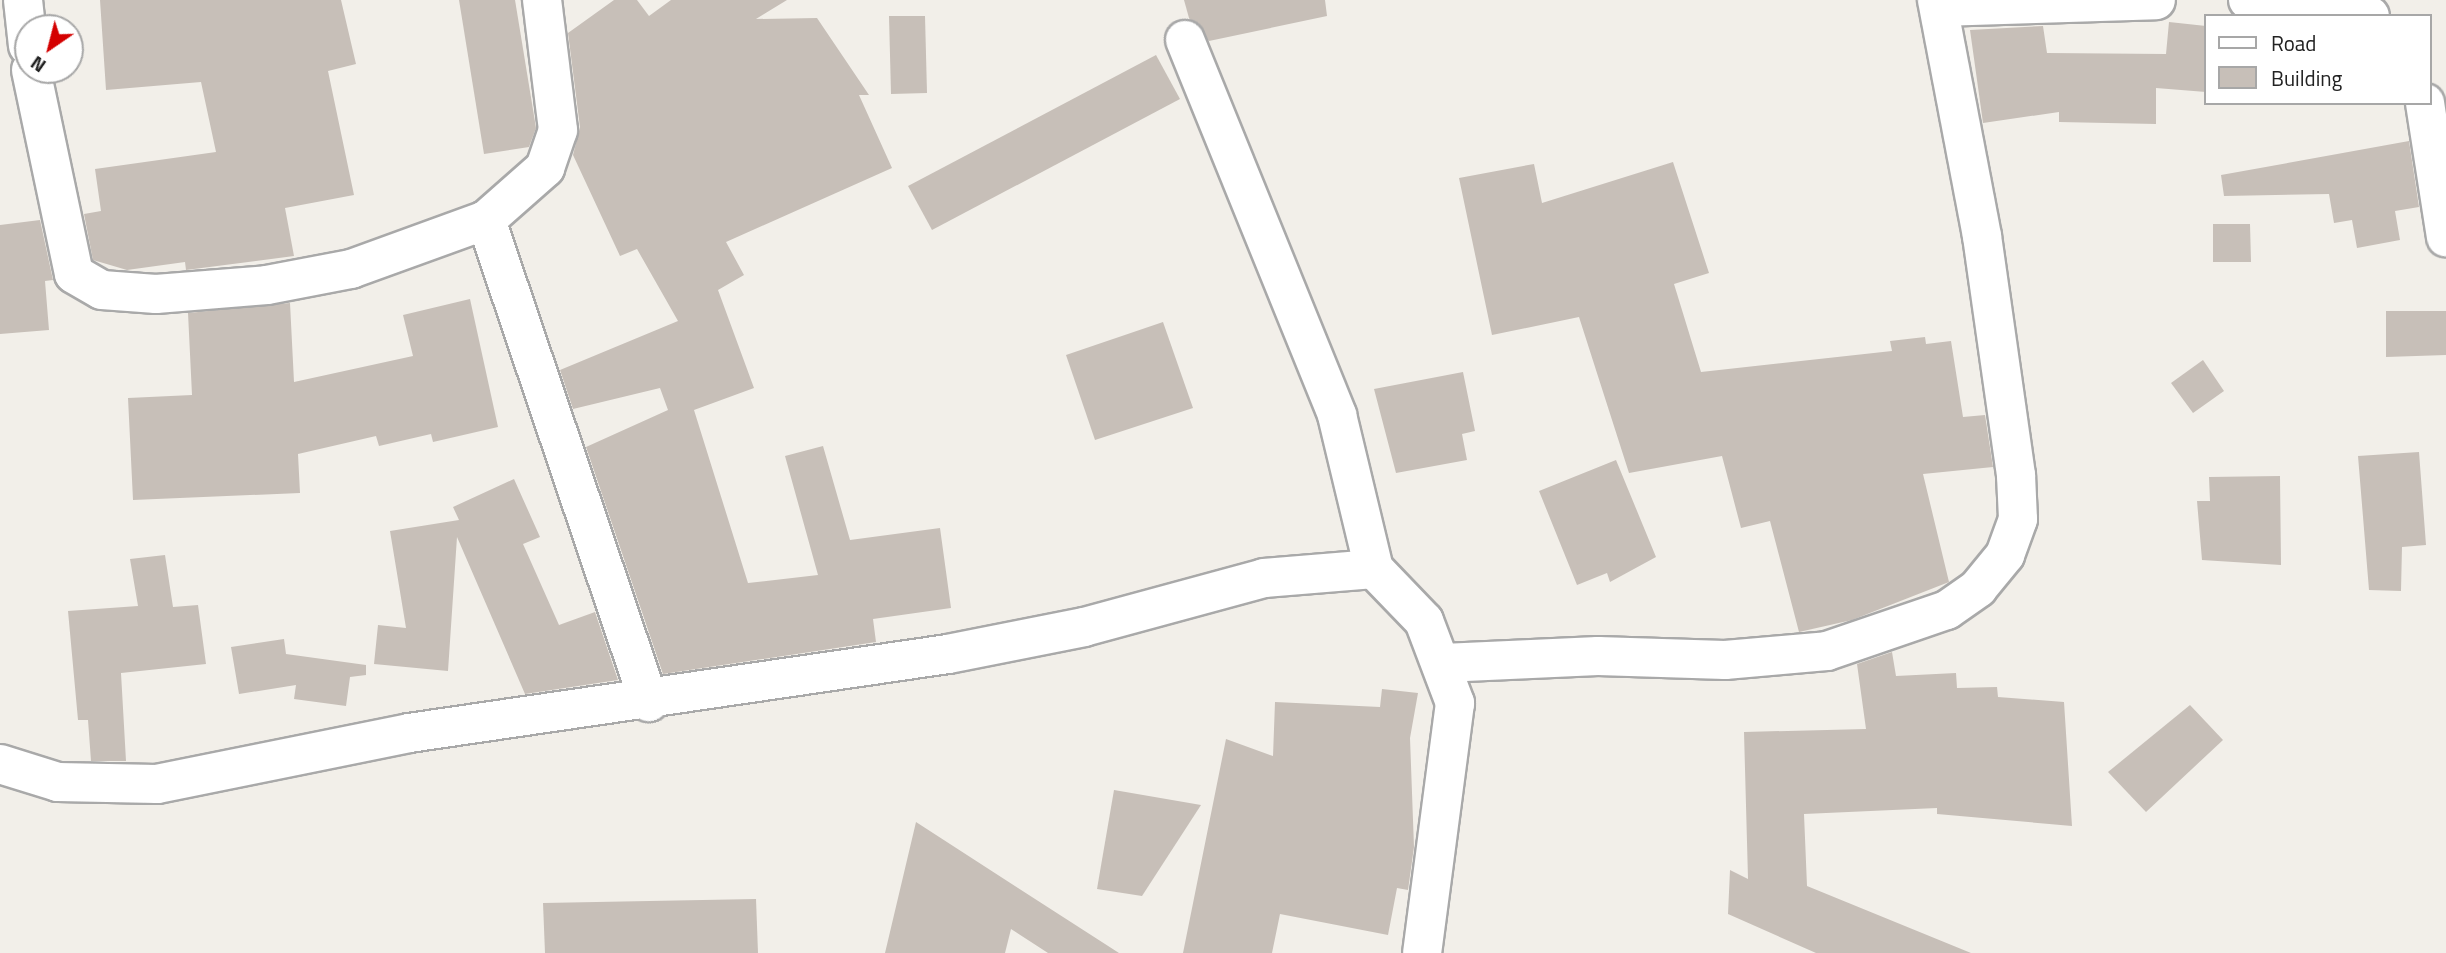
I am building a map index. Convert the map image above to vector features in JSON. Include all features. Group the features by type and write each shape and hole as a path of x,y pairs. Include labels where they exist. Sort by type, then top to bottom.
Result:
{"street":[{"path":"34,84 74,274 102,290 156,294 267,285 351,269 486,220 545,168 558,130 542,0"},
{"path":"1443,663 1598,656 1725,660 1827,650 1947,610 1978,588 2005,555 2018,519 2016,475 1982,236 1938,3 2156,0"},
{"path":"2248,0 2355,14"},
{"path":"1185,40 1337,415 1374,569 1424,621 1443,663 1455,703 1422,953"},
{"path":"2425,105 2446,237"},
{"path":"486,220 649,702"},
{"path":"0,764 58,782 157,784 409,733 649,702 1084,627 1264,578 1374,569"}],"building":[{"path":"100,0 341,0 356,64 328,71 354,195 285,208 294,256 186,270 185,262 127,270 93,260 84,214 101,211 95,169 216,152 201,82 106,90"},
{"path":"459,0 515,0 536,128 529,147 484,154"},
{"path":"614,0 637,0 649,16 671,0 787,0 756,19 817,18 869,95 859,95 892,168 726,242 744,275 718,290 754,388 694,410 748,583 818,575 785,456 823,446 850,540 940,528 951,608 873,619 876,642 663,674 586,447 668,410 660,388 573,409 560,370 678,321 637,249 620,256 573,155 580,127 568,33"},
{"path":"1184,0 1325,0 1327,16 1209,41 1189,18"},
{"path":"889,16 925,16 927,93 891,94"},
{"path":"2169,22 2204,26 2204,92 2156,88 2156,124 2059,122 2059,112 1983,123 1970,30 2043,26 2047,53 2166,54"},
{"path":"1156,55 1180,99 932,230 908,186"},
{"path":"2409,141 2419,207 2395,211 2400,240 2357,248 2352,220 2334,223 2329,194 2224,196 2221,175"},
{"path":"1673,162 1709,273 1674,284 1701,372 1892,351 1890,341 1925,337 1926,344 1951,341 1963,417 1985,415 1993,467 1923,474 1949,582 1852,620 1799,632 1770,521 1741,528 1722,456 1629,473 1579,317 1492,335 1459,178 1534,164 1542,203"},
{"path":"40,220 53,280 45,281 49,330 0,334 0,225"},
{"path":"2213,224 2250,224 2251,262 2213,262"},
{"path":"470,299 498,427 433,442 431,434 379,446 376,436 298,454 300,493 133,500 128,398 192,395 188,313 290,303 294,382 413,356 403,315"},
{"path":"2386,311 2446,311 2446,355 2386,357"},
{"path":"1163,322 1193,408 1095,440 1066,355"},
{"path":"2203,360 2224,391 2193,413 2171,383"},
{"path":"1463,372 1475,431 1462,434 1467,460 1396,473 1374,389"},
{"path":"2419,452 2426,545 2402,547 2401,591 2369,590 2358,456"},
{"path":"1616,460 1656,557 1610,582 1607,573 1577,585 1539,491"},
{"path":"2280,476 2281,565 2202,560 2197,501 2210,501 2209,477"},
{"path":"514,479 540,537 523,544 559,625 595,612 618,680 525,694 457,537 448,671 374,664 378,625 406,628 390,531 459,520 453,507"},
{"path":"165,555 173,607 198,605 206,664 121,673 126,761 91,761 88,720 78,720 68,611 138,606 130,559"},
{"path":"284,639 286,654 366,665 366,675 350,677 346,706 294,699 296,685 239,694 231,647"},
{"path":"1892,652 1896,676 1956,673 1957,688 1997,687 1998,697 2064,702 2072,826 1937,814 1937,808 1804,814 1807,886 1971,953 1816,953 1728,914 1730,870 1748,879 1744,732 1866,729 1857,664"},
{"path":"1382,689 1418,693 1410,738 1414,847 1408,890 1397,888 1388,935 1280,914 1272,953 1183,953 1226,739 1273,756 1275,702 1380,707"},
{"path":"2190,705 2223,740 2146,812 2108,772"},
{"path":"1114,790 1201,805 1142,896 1097,889"},
{"path":"916,822 1119,953 1048,953 1011,929 1005,953 885,953"},
{"path":"756,899 758,953 545,953 543,903"}]}
